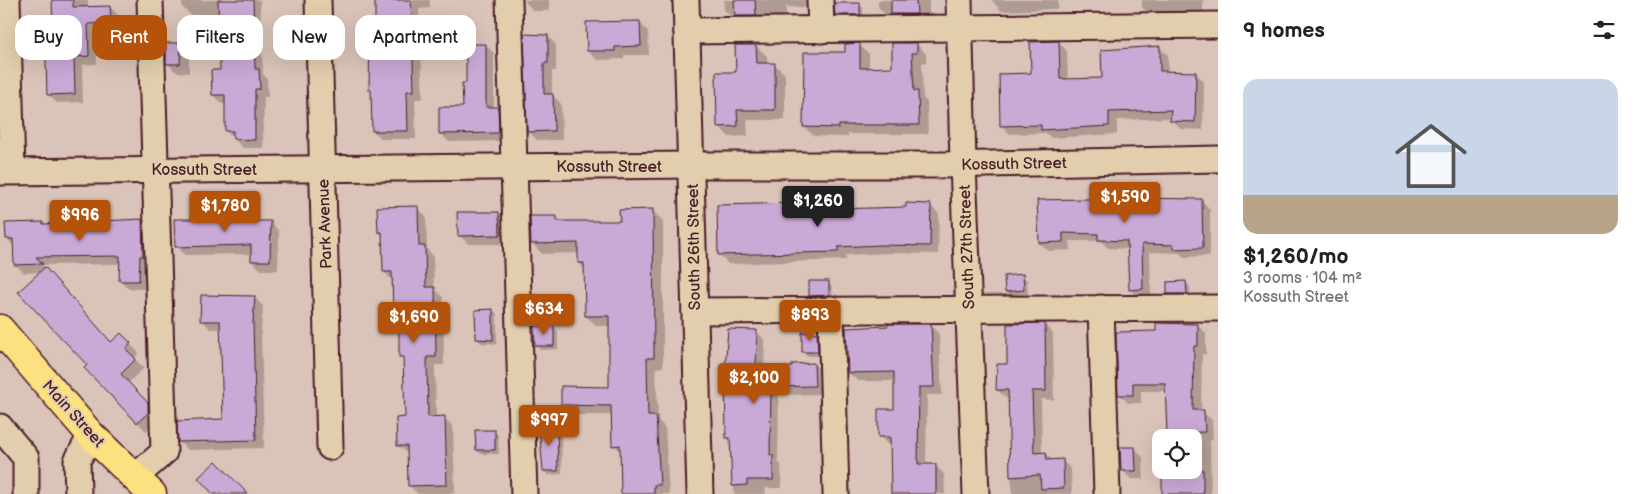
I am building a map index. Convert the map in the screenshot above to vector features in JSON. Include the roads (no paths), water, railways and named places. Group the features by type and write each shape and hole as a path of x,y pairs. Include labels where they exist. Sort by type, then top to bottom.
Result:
{"main road":[{"name":"Main Street","path":"2,336 91,435 144,486"}],"street":[{"path":"6,171 8,0"},
{"path":"144,486 164,452 150,0"},
{"name":"Park Avenue","path":"318,0 330,447"},
{"path":"509,0 524,494"},
{"name":"South 26th Street","path":"686,0 700,494"},
{"path":"820,0 821,30"},
{"name":"South 27th Street","path":"959,0 963,164 976,494"},
{"path":"687,31 1218,25"},
{"name":"Kossuth Street","path":"6,171 963,164 1218,160"},
{"path":"1101,308 1107,494"},
{"path":"695,311 1218,308"},
{"path":"830,309 836,494"},
{"path":"0,427 26,458 26,494"},
{"path":"78,494 77,461 91,435"}]}
